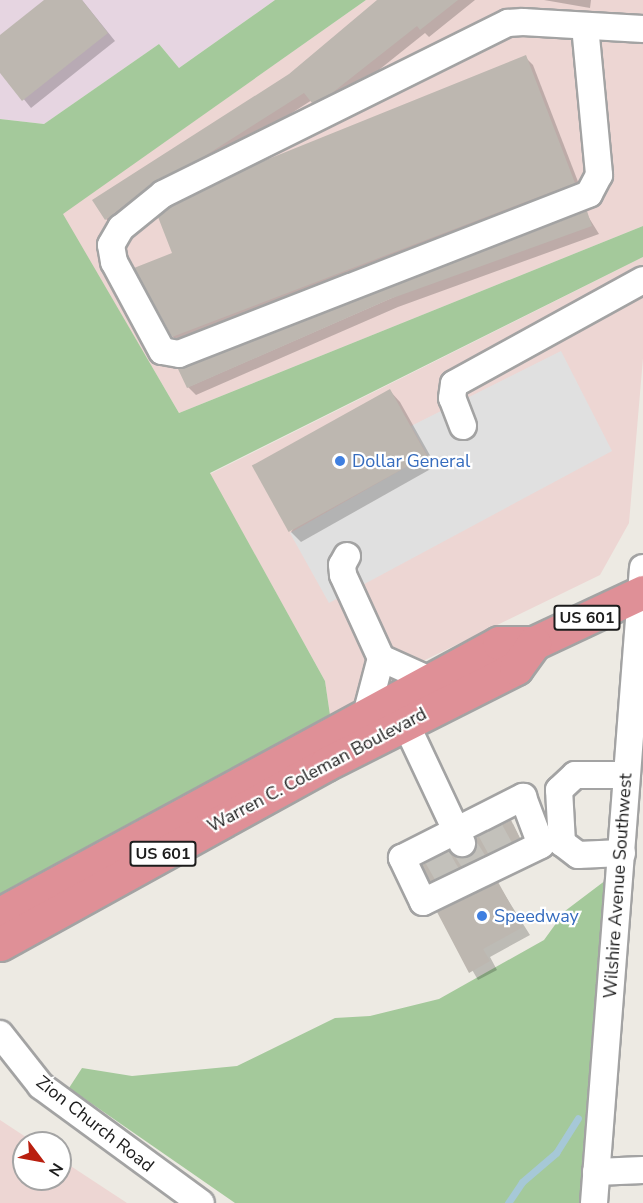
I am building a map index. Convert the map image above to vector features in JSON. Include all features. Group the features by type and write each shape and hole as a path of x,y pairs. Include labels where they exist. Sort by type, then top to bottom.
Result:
{"highway":[{"name":"Warren C. Coleman Boulevard","path":"0,944 405,722 516,668 534,643 642,584"},
{"name":"Warren C. Coleman Boulevard","path":"0,914 499,643 534,643"}],"street":[{"path":"585,26 599,175 589,194 178,354 162,351 114,262 111,245 121,228 163,194 508,23 585,26 643,29"},
{"path":"463,426 452,398 454,384 643,280"},
{"path":"347,556 342,565 343,575 381,658 366,716"},
{"name":"Wilshire Avenue Southwest","path":"594,1203 622,854 633,826 626,775 642,584"},
{"path":"381,658 432,681"},
{"path":"405,722 469,853"},
{"path":"622,854 578,855 562,843 559,790 575,775 626,775"},
{"path":"469,853 442,867 495,839 541,845 523,797 495,839 469,853"},
{"path":"533,824 561,818"},
{"name":"Zion Church Road","path":"0,1034 41,1086 201,1203"},
{"path":"596,1172 643,1170"}],"shaded area":[{"path":"0,0 275,0 179,68 159,44 44,124 0,119"},
{"path":"366,0 643,0 643,226 179,413 62,214"},
{"path":"643,257 643,358 629,523 600,575 423,661 330,715 325,681 210,474"},
{"path":"561,351 612,451 329,603 290,533 427,455 411,426"},
{"path":"0,1120 17,1131 12,1131 12,1191 72,1191 72,1167 127,1203 0,1203"}],"green space":[{"path":"275,0 366,0 63,214 179,413 643,226 643,257 210,473 325,681 330,715 0,896 0,119 44,124 159,44 179,68"},
{"path":"606,880 582,1203 235,1203 69,1088 82,1068 132,1076 237,1066 335,1018 370,1016 439,999 544,940 565,911"}],"building":[{"path":"44,0 82,0 108,33 22,101 0,73 0,35"},
{"path":"377,0 458,0 420,30 417,26 332,93 312,103 304,93 200,159 156,181 105,220 92,200 289,74"},
{"path":"526,55 575,183 172,337 134,268 172,253 158,217 171,207 256,164"},
{"path":"587,211 592,226 390,299 187,388 178,369"},
{"name":"Dollar General","path":"390,389 427,455 289,532 252,466"},
{"path":"511,820 520,838 430,882 422,865 450,851 460,858 469,856 475,851 476,838"},
{"path":"498,882 523,927 483,949 490,961 469,973 437,912"}],"waterway":[{"path":"508,1203 522,1182 556,1153 578,1118"}],"tunnel":[{"path":"489,828 501,850"},
{"path":"462,843 475,864"},
{"path":"437,857 449,878"}],"place":[{"name":"Dollar General","path":"340,461"},
{"name":"Speedway","path":"482,916"}]}
